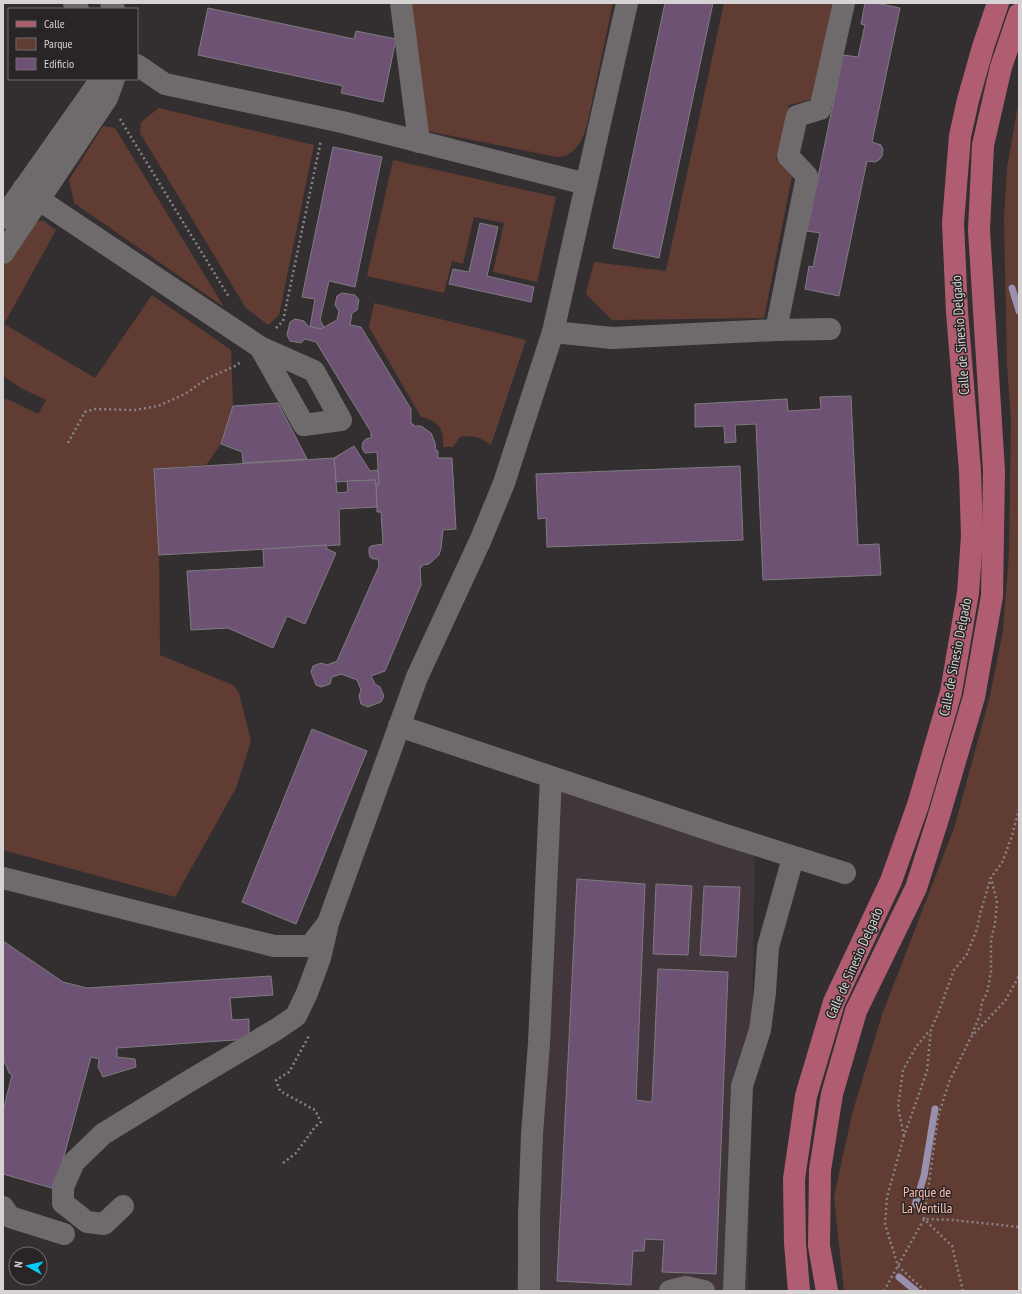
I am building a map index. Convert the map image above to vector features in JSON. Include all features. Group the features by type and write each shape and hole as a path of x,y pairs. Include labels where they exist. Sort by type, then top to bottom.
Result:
{"main road":[{"name":"Calle de Sinesio Delgado","path":"799,1291 795,1244 794,1179 806,1096 834,1002 891,881 918,805 950,692 968,593 972,536 970,471 957,312 953,222 960,136 968,100 983,47 998,3"},
{"name":"Calle de Sinesio Delgado","path":"827,1291 819,1246 820,1177 832,1094 856,1011 916,888 974,698 992,596 994,471 979,230 983,145 1001,67 1019,14"}],"lane":[{"path":"402,3 419,142"},
{"path":"123,1206 104,1224 88,1222 63,1203 63,1187 74,1162 103,1134 296,1016 307,993 320,958 328,923 398,726 417,677 481,539 504,483 553,332 627,3"},
{"path":"776,330 807,176 788,156 797,116 820,109 844,3"},
{"path":"138,67 165,84 342,122 586,184"},
{"path":"3,253 31,194 99,80"},
{"path":"3,218 31,194 107,98 114,80"},
{"path":"31,194 260,347"},
{"path":"553,332 612,338 776,330 830,329"},
{"path":"398,726 845,874"},
{"path":"529,1291 532,1134 539,1043 551,777"},
{"path":"734,1291 742,1086 760,1030 765,992 768,947 793,858"},
{"path":"3,878 274,946 310,946 328,923"},
{"path":"3,1207 10,1217 64,1234"},
{"path":"670,1291 686,1287 704,1291"}],"path":[{"path":"116,113 231,300"},
{"path":"260,347 283,321 322,137"},
{"path":"68,443 85,412 94,409 135,410 158,406 185,394 208,378 235,366"},
{"path":"904,1136 898,1107 903,1070 916,1047 931,1029 954,970 967,954 977,929 991,878 1002,863 1012,836 1019,809"},
{"path":"884,1291 924,1218 938,1117 949,1082 980,1015 982,1002 987,993 991,972 991,940 995,924 997,902 991,878"},
{"path":"971,1036 1005,1002 1019,976"},
{"path":"925,1291 898,1266 884,1224 887,1197 904,1136 927,1071 931,1029"},
{"path":"283,1163 296,1153 315,1127 321,1122 315,1110 280,1091 276,1080 289,1072 308,1038"},
{"path":"924,1218 1019,1227"},
{"path":"924,1218 952,1246 963,1291"}],"shaded area":[{"path":"551,777 755,845 748,1291 516,1291"}],"green space":[{"path":"402,3 613,3 587,125 577,147 568,154 557,157 422,130"},
{"path":"724,3 835,3 814,99 789,105 776,159 792,176 764,318 612,320 586,294 594,262 666,271"},
{"name":"Parque de La Ventilla","path":"1019,99 1019,1291 844,1291 834,1197 852,1114 882,1015 954,828 990,696 1003,630 1009,554 1011,420 1007,365 1004,219 1007,168"},
{"path":"159,108 314,145 279,315 268,325 246,308 140,133 141,122"},
{"path":"103,126 115,128 224,307 74,203 69,180"},
{"path":"393,160 556,197 537,282 493,272 504,223 474,217 463,264 452,261 444,293 367,276"},
{"path":"42,220 56,230 4,324 95,378 152,295 231,350 233,406 221,444 206,465 154,469 159,555 160,655 233,685 239,693 251,741 236,788 175,897 3,850 3,398 38,414 46,400 21,388 3,376 3,266 33,224"},
{"path":"374,303 526,340 491,445 476,437 465,436 460,437 453,447 443,447 443,435 439,426 432,421 421,417 369,327"}],"building":[{"path":"665,3 713,3 659,258 613,248"},
{"path":"865,3 876,3 900,8 872,142 881,145 883,150 882,156 875,162 867,161 839,296 805,289 809,266 813,267 820,233 807,231 843,55 858,57 865,25 861,24"},
{"path":"208,8 354,39 356,31 396,39 383,102 341,93 343,86 198,55"},
{"path":"333,147 382,157 355,287 329,281 320,320 324,327 321,329 310,327 315,299 302,297"},
{"path":"480,223 498,227 487,276 534,287 531,302 449,284 453,269 469,272"},
{"path":"342,293 355,295 359,300 357,310 352,313 350,325 361,327 411,409 411,424 414,426 421,426 431,433 436,451 438,451 438,458 452,458 456,529 443,530 439,555 429,564 422,565 422,567 420,567 421,585 385,671 371,676 375,684 380,687 384,696 381,702 368,707 361,704 359,696 361,690 357,680 341,674 332,677 330,684 321,687 316,685 311,672 313,666 321,663 327,665 337,661 379,566 378,559 373,559 370,557 369,553 369,548 371,546 383,544 381,512 377,512 376,485 379,484 377,452 365,453 363,450 363,442 366,439 371,438 371,432 316,342 305,339 301,343 290,341 287,335 290,322 295,319 304,321 308,326 321,329 337,320 339,311 335,305 337,296"},
{"path":"851,396 858,545 879,544 881,575 763,580 756,424 735,425 736,442 725,443 724,426 695,427 695,404 787,399 788,411 821,409 820,397"},
{"path":"278,403 307,459 243,463 242,452 221,444 233,406"},
{"path":"354,446 370,471 378,470 379,484 376,485 375,480 336,482 334,458"},
{"path":"334,458 337,493 348,492 347,481 375,480 376,485 377,507 339,509 340,545 159,555 154,469"},
{"path":"740,466 743,540 547,547 546,518 538,519 536,474"},
{"path":"326,545 327,549 336,553 305,624 287,616 273,648 228,628 191,630 187,571 264,567 263,549"},
{"path":"312,729 367,751 296,924 242,902"},
{"path":"577,879 645,884 636,1100 652,1102 658,969 728,972 716,1274 662,1272 664,1240 645,1239 644,1251 633,1251 631,1285 557,1281"},
{"path":"656,884 692,886 688,955 653,954"},
{"path":"704,886 740,887 736,957 700,955"},
{"path":"3,941 63,982 87,988 271,976 273,995 230,998 232,1020 249,1019 249,1039 117,1048 117,1057 135,1059 136,1067 103,1077 98,1067 99,1059 91,1057 55,1189 3,1174 3,1111 12,1075 9,1073 3,1058"}],"waterway":[{"path":"1012,288 1019,311"},
{"path":"915,1205 924,1176 935,1109"},
{"path":"899,1277 916,1291"}]}
